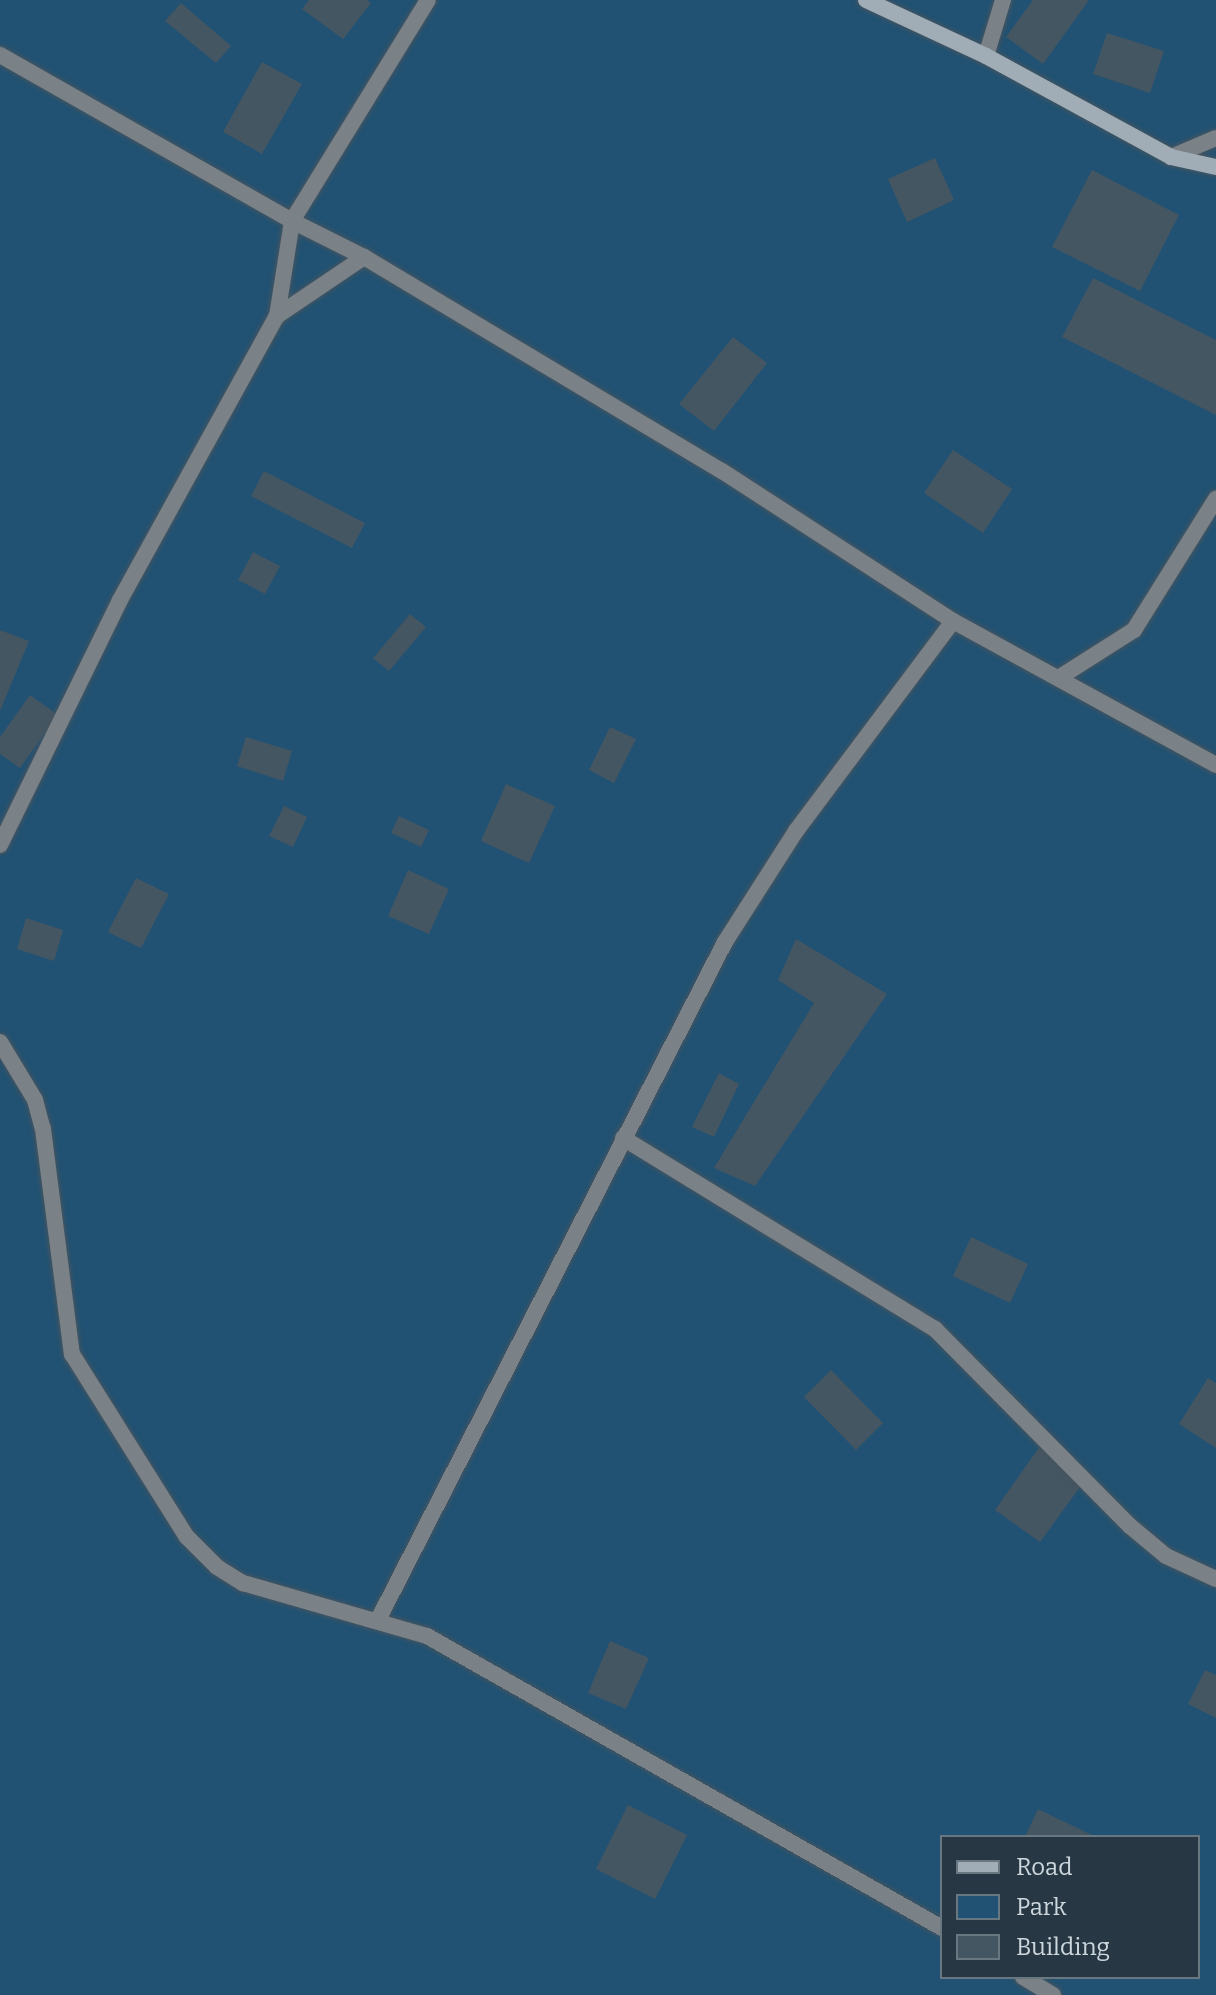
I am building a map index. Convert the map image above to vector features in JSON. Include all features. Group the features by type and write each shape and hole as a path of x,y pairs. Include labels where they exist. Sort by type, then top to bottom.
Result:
{"street":[{"path":"0,845 120,600 277,316 292,221 428,0"},
{"path":"866,0 986,56 1171,157 1216,167"},
{"path":"986,56 1003,0"},
{"path":"0,55 292,221 364,257 722,471 953,621 1216,765"},
{"path":"1171,157 1216,138"},
{"path":"277,316 364,257"},
{"path":"1060,677 1134,630 1216,499"},
{"path":"379,1618 725,942 772,868 953,621"},
{"path":"0,1042 35,1100 43,1129 72,1354 187,1537 243,1583 379,1618 427,1636 500,1674 940,1927"},
{"path":"623,1138 935,1329 1130,1526 1166,1556 1216,1579"},
{"path":"1026,1979 1053,1995"}],"green space":[{"path":"0,0 1216,0 1216,1995 0,1995"}],"building":[{"path":"309,0 367,0 371,3 343,39 302,9"},
{"path":"1033,0 1089,0 1043,64 1006,37"},
{"path":"181,3 231,46 216,63 165,21"},
{"path":"1107,33 1164,51 1150,93 1093,74"},
{"path":"262,62 302,84 262,154 223,132"},
{"path":"935,158 954,200 907,222 888,179"},
{"path":"1092,170 1179,215 1140,291 1052,247"},
{"path":"1093,278 1216,340 1216,415 1062,337"},
{"path":"733,337 767,363 714,431 679,404"},
{"path":"953,450 1012,489 983,533 924,493"},
{"path":"264,471 365,523 352,548 251,496"},
{"path":"253,552 280,566 265,594 238,580"},
{"path":"410,614 426,627 389,671 373,658"},
{"path":"0,630 29,641 0,711"},
{"path":"30,695 58,715 20,768 0,754 0,737"},
{"path":"610,727 636,739 614,783 589,770"},
{"path":"246,737 292,751 283,781 237,766"},
{"path":"506,784 555,806 529,863 481,841"},
{"path":"284,806 307,817 293,847 269,836"},
{"path":"399,816 429,830 421,847 391,833"},
{"path":"408,870 449,889 429,934 388,916"},
{"path":"136,878 169,894 141,948 108,932"},
{"path":"26,918 63,930 54,961 17,949"},
{"path":"796,939 887,994 755,1186 714,1168 814,1003 778,980"},
{"path":"719,1073 739,1084 714,1137 692,1127"},
{"path":"971,1237 1028,1264 1010,1303 953,1276"},
{"path":"831,1370 883,1423 856,1450 804,1397"},
{"path":"1208,1378 1216,1383 1216,1448 1179,1424"},
{"path":"1040,1446 1086,1479 1040,1542 995,1510"},
{"path":"610,1641 649,1658 626,1709 588,1693"},
{"path":"1205,1670 1216,1675 1216,1718 1188,1704"},
{"path":"628,1805 687,1835 655,1899 596,1869"},
{"path":"1038,1809 1092,1835 1026,1835"}]}
